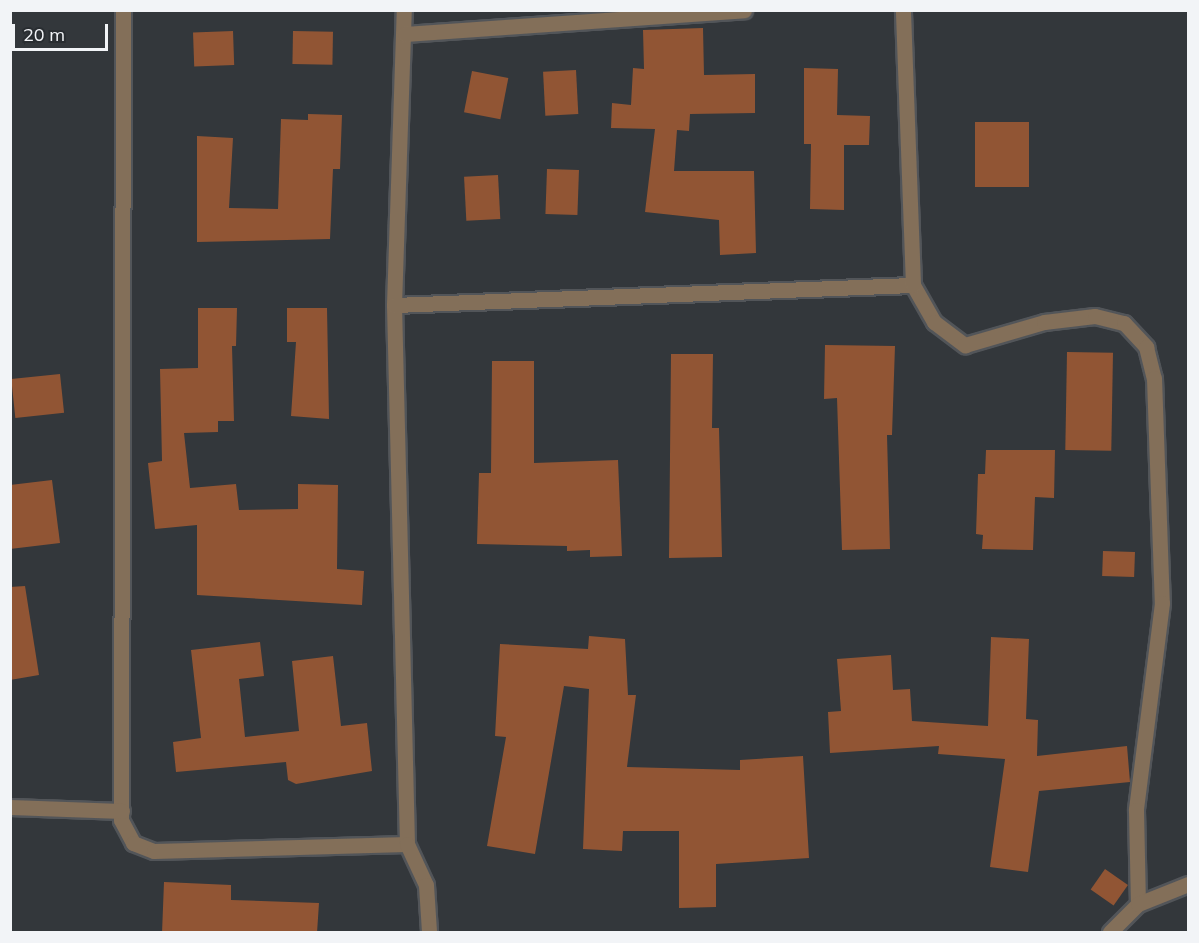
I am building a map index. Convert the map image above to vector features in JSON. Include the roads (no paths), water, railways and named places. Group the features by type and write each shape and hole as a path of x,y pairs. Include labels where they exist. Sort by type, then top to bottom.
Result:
{"street":[{"path":"123,10 122,811 133,843 154,851 407,844"},
{"path":"404,10 405,34 394,305 407,844 426,885 429,933"},
{"path":"405,34 744,10"},
{"path":"903,10 913,285 934,322 965,345 1044,322 1095,316 1124,323 1146,347 1154,378 1162,603 1136,810 1138,904"},
{"path":"394,305 913,285"},
{"path":"10,807 122,811"},
{"path":"1110,933 1138,904 1188,884"}]}
